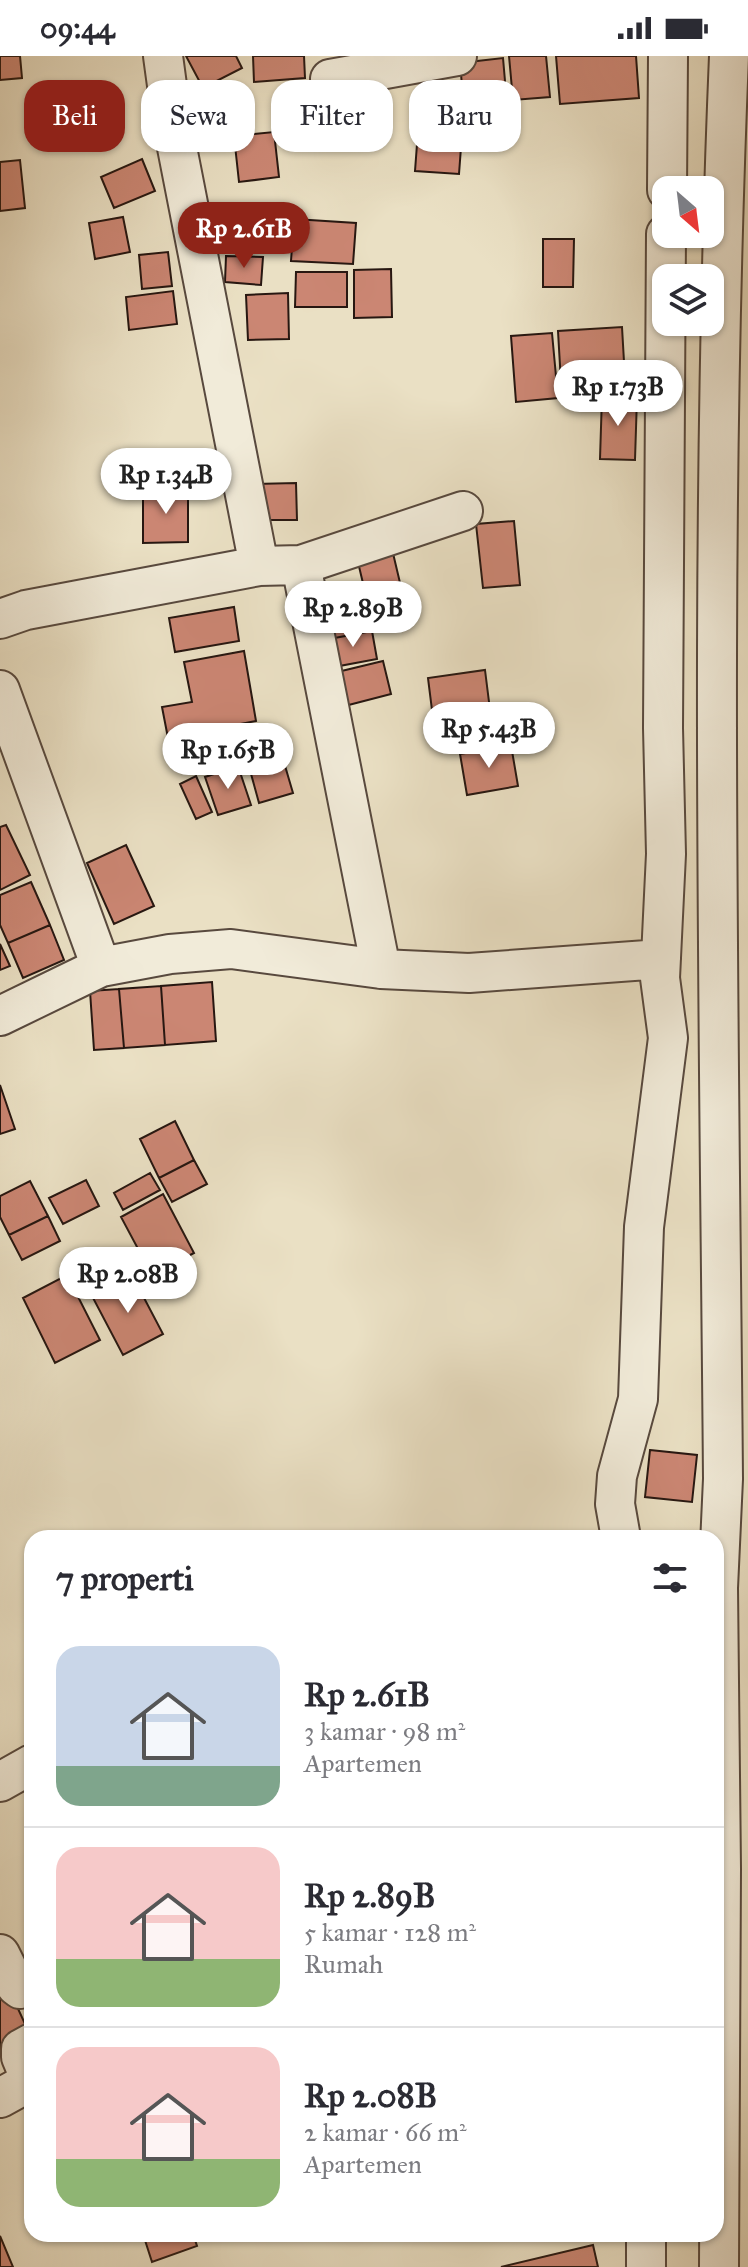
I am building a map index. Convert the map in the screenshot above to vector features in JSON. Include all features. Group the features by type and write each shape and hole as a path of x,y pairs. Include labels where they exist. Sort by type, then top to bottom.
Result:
{"street":[{"path":"163,56 172,122 259,566"},
{"path":"330,79 457,56"},
{"path":"667,176 668,56"},
{"path":"720,1530 723,1463 717,756 723,189 729,56"},
{"path":"620,1530 615,1504 617,1476 638,1399 644,1227 668,1038 660,978 666,854 663,728 666,248"},
{"path":"0,619 26,610 259,566 301,565 463,511"},
{"path":"301,565 381,969"},
{"path":"0,690 101,967"},
{"path":"0,1016 101,967 170,954 231,949 381,969 469,973 661,959"},
{"path":"0,1782 24,1768"},
{"path":"0,1954 16,1986 24,1993"},
{"path":"0,2098 24,2085"},
{"path":"646,2242 646,2267"},
{"path":"719,2242 719,2267"}],"building":[{"path":"0,56 20,56 22,78 0,80"},
{"path":"186,56 236,56 242,68 219,80 199,80"},
{"path":"253,56 304,56 305,78 254,80"},
{"path":"509,56 546,56 550,97 521,99 521,80 511,80"},
{"path":"556,56 636,56 639,98 560,104"},
{"path":"503,58 505,80 462,80 460,63"},
{"path":"271,132 271,152 276,152 279,177 239,182 236,152 255,152 255,134"},
{"path":"416,152 461,152 459,174 415,171"},
{"path":"142,159 155,191 114,208 101,177"},
{"path":"20,160 25,208 0,211 0,162"},
{"path":"123,217 130,252 95,259 89,223"},
{"path":"294,219 356,223 353,264 291,261"},
{"path":"543,239 574,239 573,287 543,287"},
{"path":"168,252 172,286 142,289 139,255"},
{"path":"226,256 263,257 261,285 225,282"},
{"path":"391,269 392,317 354,318 354,270"},
{"path":"296,272 347,272 347,307 295,307"},
{"path":"173,291 177,324 129,330 126,297"},
{"path":"288,293 289,339 248,340 246,295"},
{"path":"622,327 625,379 561,383 558,331"},
{"path":"552,333 558,398 516,402 511,336"},
{"path":"602,396 637,397 635,460 600,459"},
{"path":"296,483 297,520 252,520 251,484"},
{"path":"188,488 188,542 143,543 143,489"},
{"path":"514,521 520,585 483,588 476,524"},
{"path":"392,549 401,587 366,596 357,558"},
{"path":"367,604 372,631 329,639 324,613"},
{"path":"234,607 239,641 175,652 169,618"},
{"path":"372,631 377,659 334,667 329,639"},
{"path":"244,651 256,721 168,738 162,707 192,702 184,662"},
{"path":"383,661 391,694 337,708 329,674"},
{"path":"485,670 490,710 433,718 428,678"},
{"path":"278,742 293,793 259,803 245,752"},
{"path":"511,745 518,786 467,795 460,754"},
{"path":"238,766 251,805 218,815 205,777"},
{"path":"196,776 212,812 196,819 180,784"},
{"path":"6,825 30,875 0,890 0,827"},
{"path":"126,845 154,906 114,924 87,863"},
{"path":"31,882 50,925 8,943 0,925 0,895"},
{"path":"50,925 64,960 23,978 8,943"},
{"path":"0,944 10,966 0,970"},
{"path":"212,982 216,1041 165,1045 161,986"},
{"path":"161,986 165,1045 124,1048 119,989"},
{"path":"119,989 124,1048 94,1050 90,991"},
{"path":"0,1085 15,1129 0,1134"},
{"path":"175,1121 194,1160 159,1178 140,1139"},
{"path":"194,1160 207,1184 172,1202 159,1178"},
{"path":"150,1173 160,1190 123,1210 114,1193"},
{"path":"86,1180 99,1206 63,1224 49,1198"},
{"path":"30,1181 48,1216 9,1235 0,1217 0,1196"},
{"path":"163,1194 194,1253 152,1275 121,1217"},
{"path":"48,1216 60,1241 22,1260 9,1235"},
{"path":"67,1275 100,1340 55,1363 23,1298"},
{"path":"132,1275 163,1334 123,1355 92,1296"},
{"path":"650,1450 697,1455 692,1502 645,1497"},
{"path":"9,1989 24,2022 24,2040 0,2051 0,1993"},
{"path":"0,2236 13,2267 0,2267"},
{"path":"146,2242 196,2242 197,2246 152,2262"},
{"path":"593,2245 598,2267 501,2267"}]}
